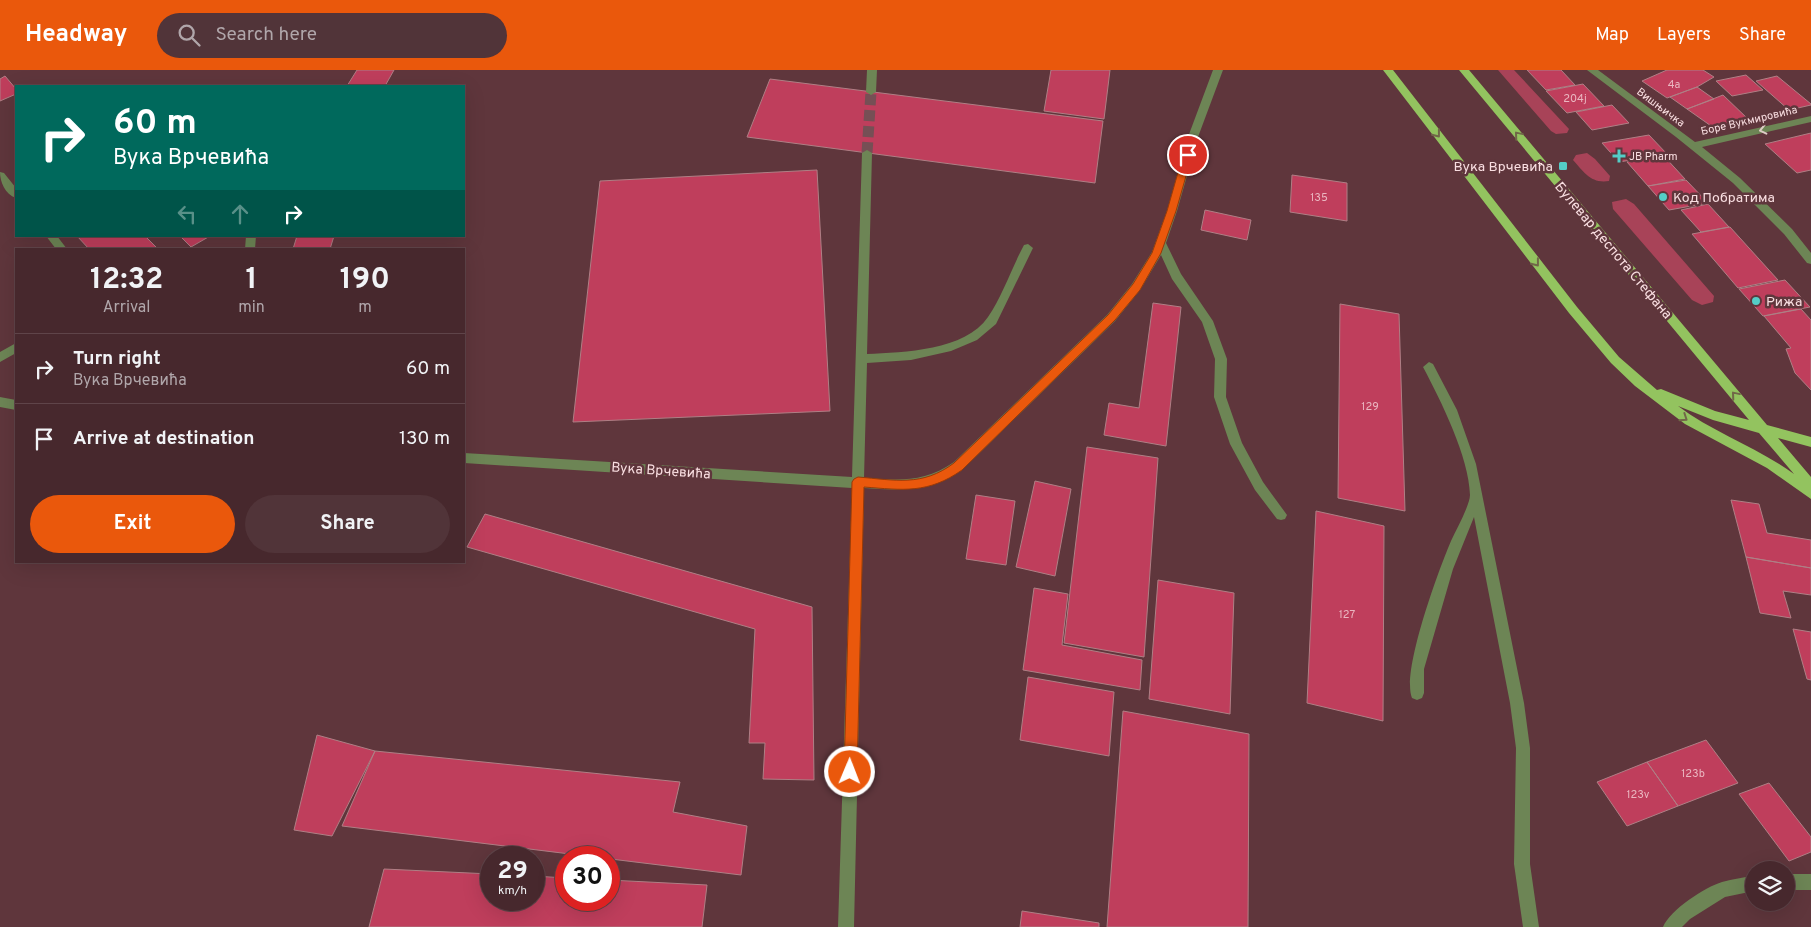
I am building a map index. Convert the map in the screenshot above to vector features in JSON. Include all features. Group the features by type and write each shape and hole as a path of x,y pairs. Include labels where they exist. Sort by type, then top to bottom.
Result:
{"main road":[{"path":"1388,70 1596,339 1615,360 1689,421 1771,464 1811,494"},
{"name":"Булевар деспота Стефана","path":"1464,70 1811,486"},
{"path":"1646,387 1695,409 1811,442"}],"street":[{"path":"871,92 872,70"},
{"name":"Вука Врчевића","path":"465,458 910,486 944,477 958,466 1111,318 1136,287 1156,253 1172,211 1193,136 1218,70"},
{"name":"Вишњичка","path":"1592,70 1692,146"},
{"name":"Боре Вукмировића","path":"1692,146 1811,119"},
{"path":"1692,146 1747,189 1766,207 1811,260"},
{"path":"846,927 867,153"},
{"path":"0,175 15,193"},
{"path":"52,237 61,248"},
{"path":"1160,242 1176,276 1207,321 1221,359 1220,397 1236,444 1259,486 1281,515"},
{"path":"861,358 911,356 951,347 973,337 992,321 1028,248"},
{"path":"0,358 15,348"},
{"path":"1429,367 1451,410 1462,437 1476,496 1517,703 1522,739 1522,864 1531,927"},
{"path":"0,402 15,405"},
{"path":"1417,694 1417,669 1446,569 1476,496"},
{"path":"1795,882 1811,882"},
{"path":"1671,927 1684,913 1722,890 1745,885"}],"shaded area":[{"path":"1498,70 1514,70 1569,129 1567,133 1556,134 1551,131"},
{"path":"1587,153 1610,176 1609,181 1593,179 1584,173 1573,160 1576,155"},
{"path":"1626,199 1634,204 1714,296 1713,302 1702,305 1692,300 1613,209 1612,202"}],"building":[{"path":"357,70 394,70 386,85 348,85"},
{"path":"1051,70 1110,70 1104,119 1044,111"},
{"path":"1527,70 1561,70 1575,85 1546,90"},
{"path":"1667,70 1703,70 1714,77 1697,87 1667,98 1642,81"},
{"path":"1746,75 1763,90 1732,96 1716,81"},
{"path":"5,76 15,88 15,94 0,101 0,79"},
{"path":"1777,76 1811,105 1789,110 1756,81"},
{"path":"770,79 1103,121 1095,183 747,137"},
{"path":"1583,84 1604,106 1567,113 1546,91"},
{"path":"1697,87 1714,99 1687,109 1670,97"},
{"path":"1723,95 1748,119 1714,128 1687,109"},
{"path":"1612,105 1629,123 1592,130 1576,112"},
{"path":"1811,133 1811,170 1797,173 1765,144"},
{"path":"1649,135 1667,154 1619,162 1602,143"},
{"path":"1663,155 1685,179 1648,186 1627,162"},
{"path":"817,170 830,411 573,422 600,181"},
{"path":"1292,175 1347,183 1347,221 1290,212"},
{"path":"1686,180 1708,203 1669,210 1648,186"},
{"path":"1708,204 1729,227 1701,232 1681,210"},
{"path":"1205,210 1251,220 1247,240 1201,230"},
{"path":"1730,227 1778,280 1738,288 1692,234"},
{"path":"78,237 146,237 157,248 88,248"},
{"path":"181,237 208,237 191,247"},
{"path":"297,237 334,237 330,248 293,248"},
{"path":"1785,280 1810,307 1763,316 1739,289"},
{"path":"1153,303 1181,307 1166,446 1104,435 1109,403 1139,408"},
{"path":"1340,304 1399,314 1405,511 1338,498"},
{"path":"1801,309 1811,320 1811,390 1795,373 1786,349 1791,348 1764,316"},
{"path":"1087,447 1158,458 1144,657 1064,643"},
{"path":"1035,481 1071,489 1055,576 1016,567"},
{"path":"976,495 1015,501 1006,565 966,559"},
{"path":"1731,500 1759,504 1767,533 1811,540 1811,568 1746,557"},
{"path":"1316,511 1384,526 1383,721 1307,703"},
{"path":"485,514 812,607 814,780 763,779 765,743 749,743 755,629 467,547"},
{"path":"1746,557 1811,568 1811,595 1783,591 1791,618 1760,613"},
{"path":"1158,580 1234,593 1230,714 1149,699"},
{"path":"1034,588 1068,594 1062,645 1142,660 1140,690 1023,670"},
{"path":"1793,629 1811,632 1811,680 1807,679"},
{"path":"1028,677 1114,692 1109,756 1020,740"},
{"path":"1123,711 1249,734 1248,927 1107,927"},
{"path":"317,735 375,751 332,836 294,830"},
{"path":"1706,740 1738,783 1678,806 1647,762"},
{"path":"375,751 680,782 673,812 747,826 741,875 620,860 620,846 555,846 555,852 545,851 545,846 505,846 342,826"},
{"path":"1647,762 1678,806 1627,826 1597,782"},
{"path":"1769,783 1811,837 1811,852 1789,861 1739,794"},
{"path":"384,869 480,873 480,911 545,911 545,877 555,877 555,911 620,911 620,881 707,885 702,927 369,927"},
{"path":"1022,911 1099,923 1099,927 1020,927"}],"tunnel":[{"path":"867,153 871,92"}],"place":[{"name":"JB Pharm","path":"1619,156"},
{"name":"Вука Врчевића","path":"1563,166"},
{"name":"Код Побратима","path":"1663,197"},
{"name":"Рижа","path":"1756,301"}],"route":[{"path":"850,772 858,482 910,486 944,477 958,466 1111,318 1136,287 1156,253 1172,211 1188,155"}]}
